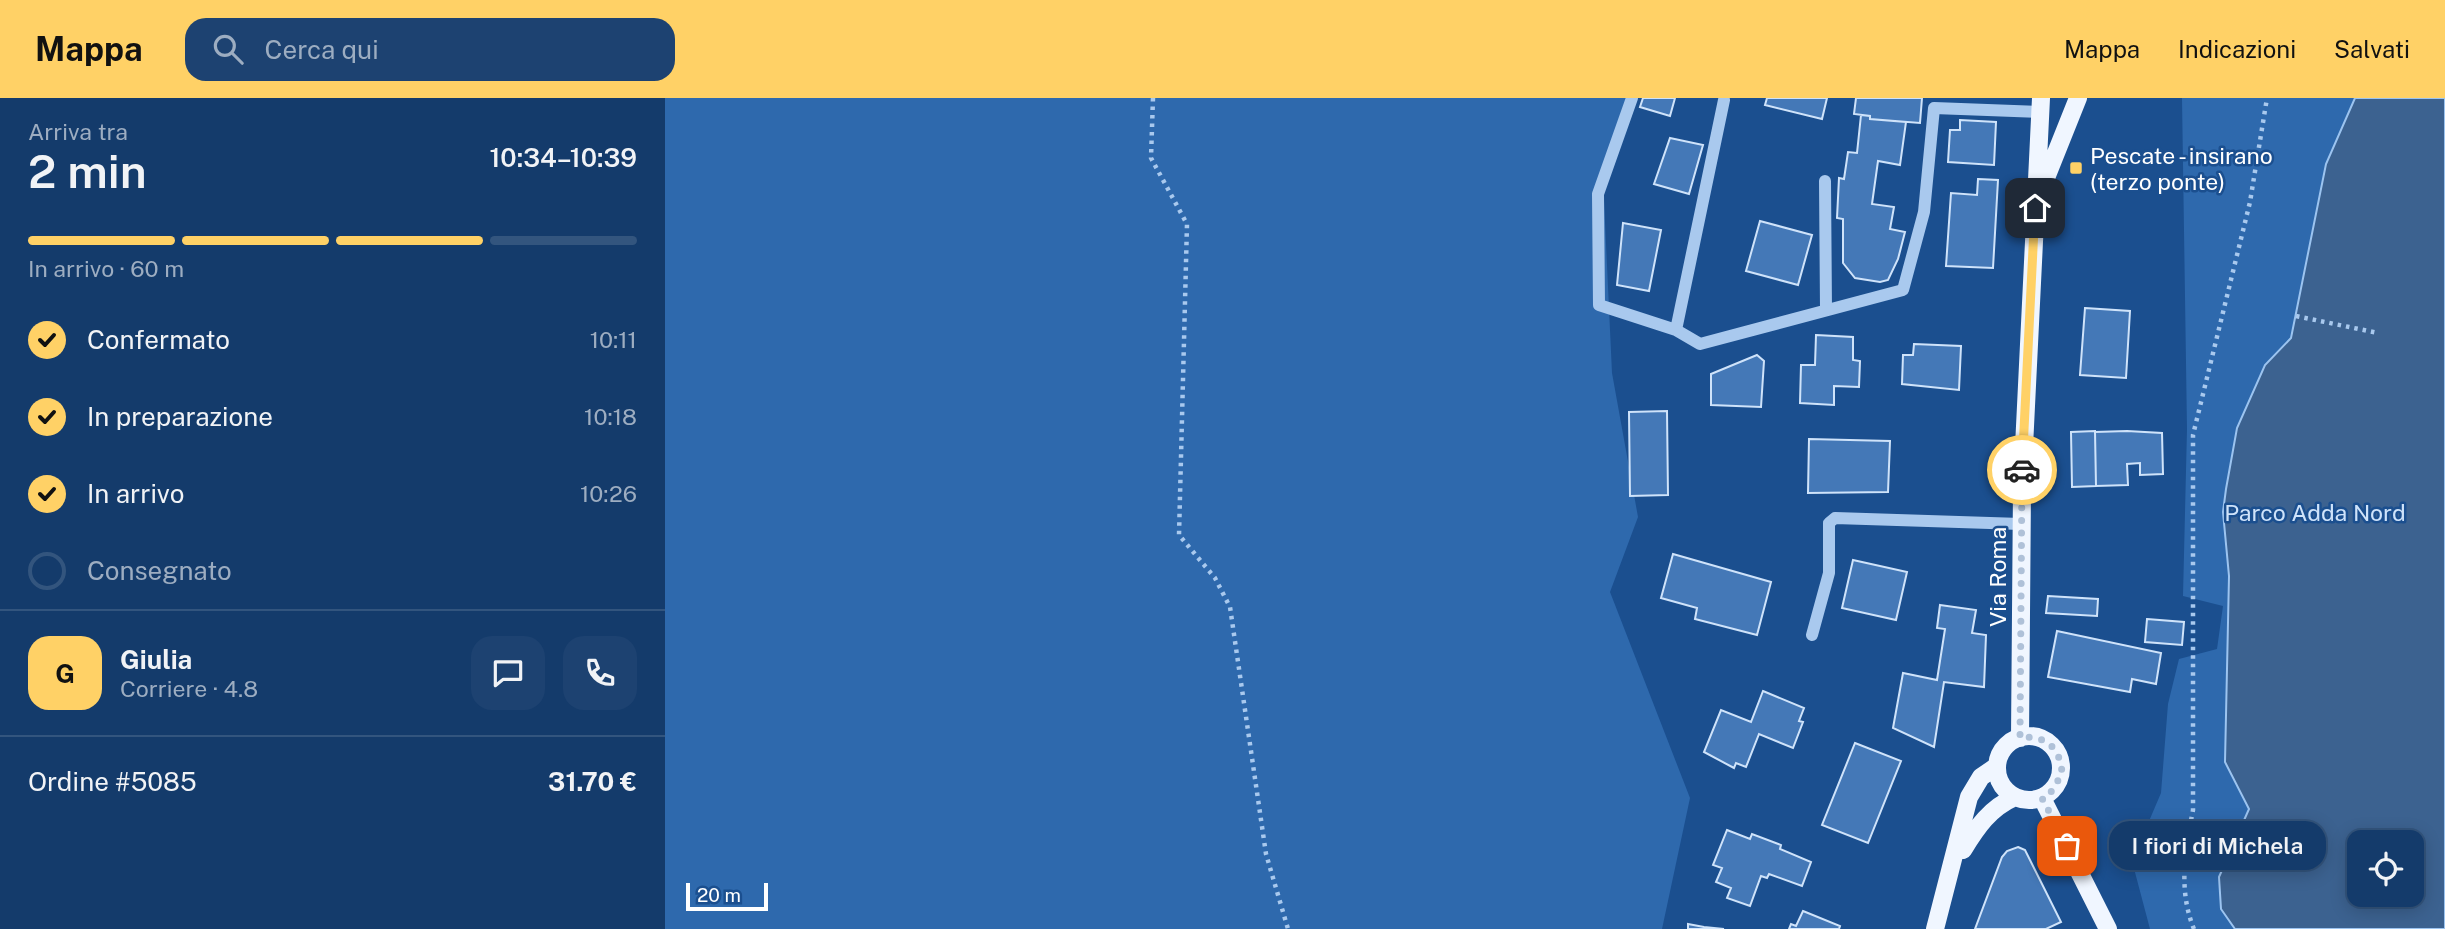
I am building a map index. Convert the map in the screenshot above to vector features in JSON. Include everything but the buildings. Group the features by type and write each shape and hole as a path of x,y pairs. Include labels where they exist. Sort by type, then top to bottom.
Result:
{"main road":[{"path":"2035,208 2054,98"},
{"path":"2035,208 2066,121 2078,98"},
{"path":"2035,208 2041,105"},
{"name":"Via Roma","path":"2020,738 2021,524 2035,208"},
{"path":"1935,929 1969,797 1981,777 1997,766 2004,748 2020,738 2031,736 2051,744 2061,762 2058,784 2042,798 2024,800 2015,797 2002,784 1997,766"},
{"path":"1953,865 1976,829 1997,805 2015,797"},
{"path":"2042,798 2108,929"}],"street":[{"path":"1632,98 1598,194 1599,306 1676,330 1700,344 1903,290 1924,212 1934,108 2041,105"},
{"path":"1676,330 1724,100"},
{"path":"1825,181 1826,310"},
{"path":"1812,635 1829,573 1829,523 1835,518 2021,524"}],"path":[{"path":"1153,98 1151,158 1187,224 1179,535 1215,578 1230,607 1266,854 1287,929"},
{"path":"2194,929 2185,906 2184,858 2193,810 2193,435 2250,202 2267,98"},
{"path":"2296,316 2378,333"}],"green space":[{"path":"665,98 1629,98 1603,179 1612,373 1638,517 1610,592 1690,798 1662,929 665,929"},
{"name":"Parco Adda Nord","path":"2182,98 2445,98 2445,929 2150,929 2132,861 2161,793 2168,704 2179,659 2217,649 2223,606 2183,596 2187,429"}],"shaded area":[{"name":"Parco Adda Nord","path":"2355,98 2445,98 2445,929 2235,929 2221,909 2219,877 2249,809 2225,762 2229,576 2223,512 2237,428 2265,365 2291,338 2326,164"}],"way so far":[{"path":"2022,470 2020,738 2042,738 2057,752 2062,774 2058,784 2042,798 2067,846"}],"place":[{"name":"Pescate - insirano (terzo ponte)","path":"2076,168"},
{"name":"I fiori di Michela","path":"2067,846"}],"route":[{"path":"2022,470 2035,208"}]}
